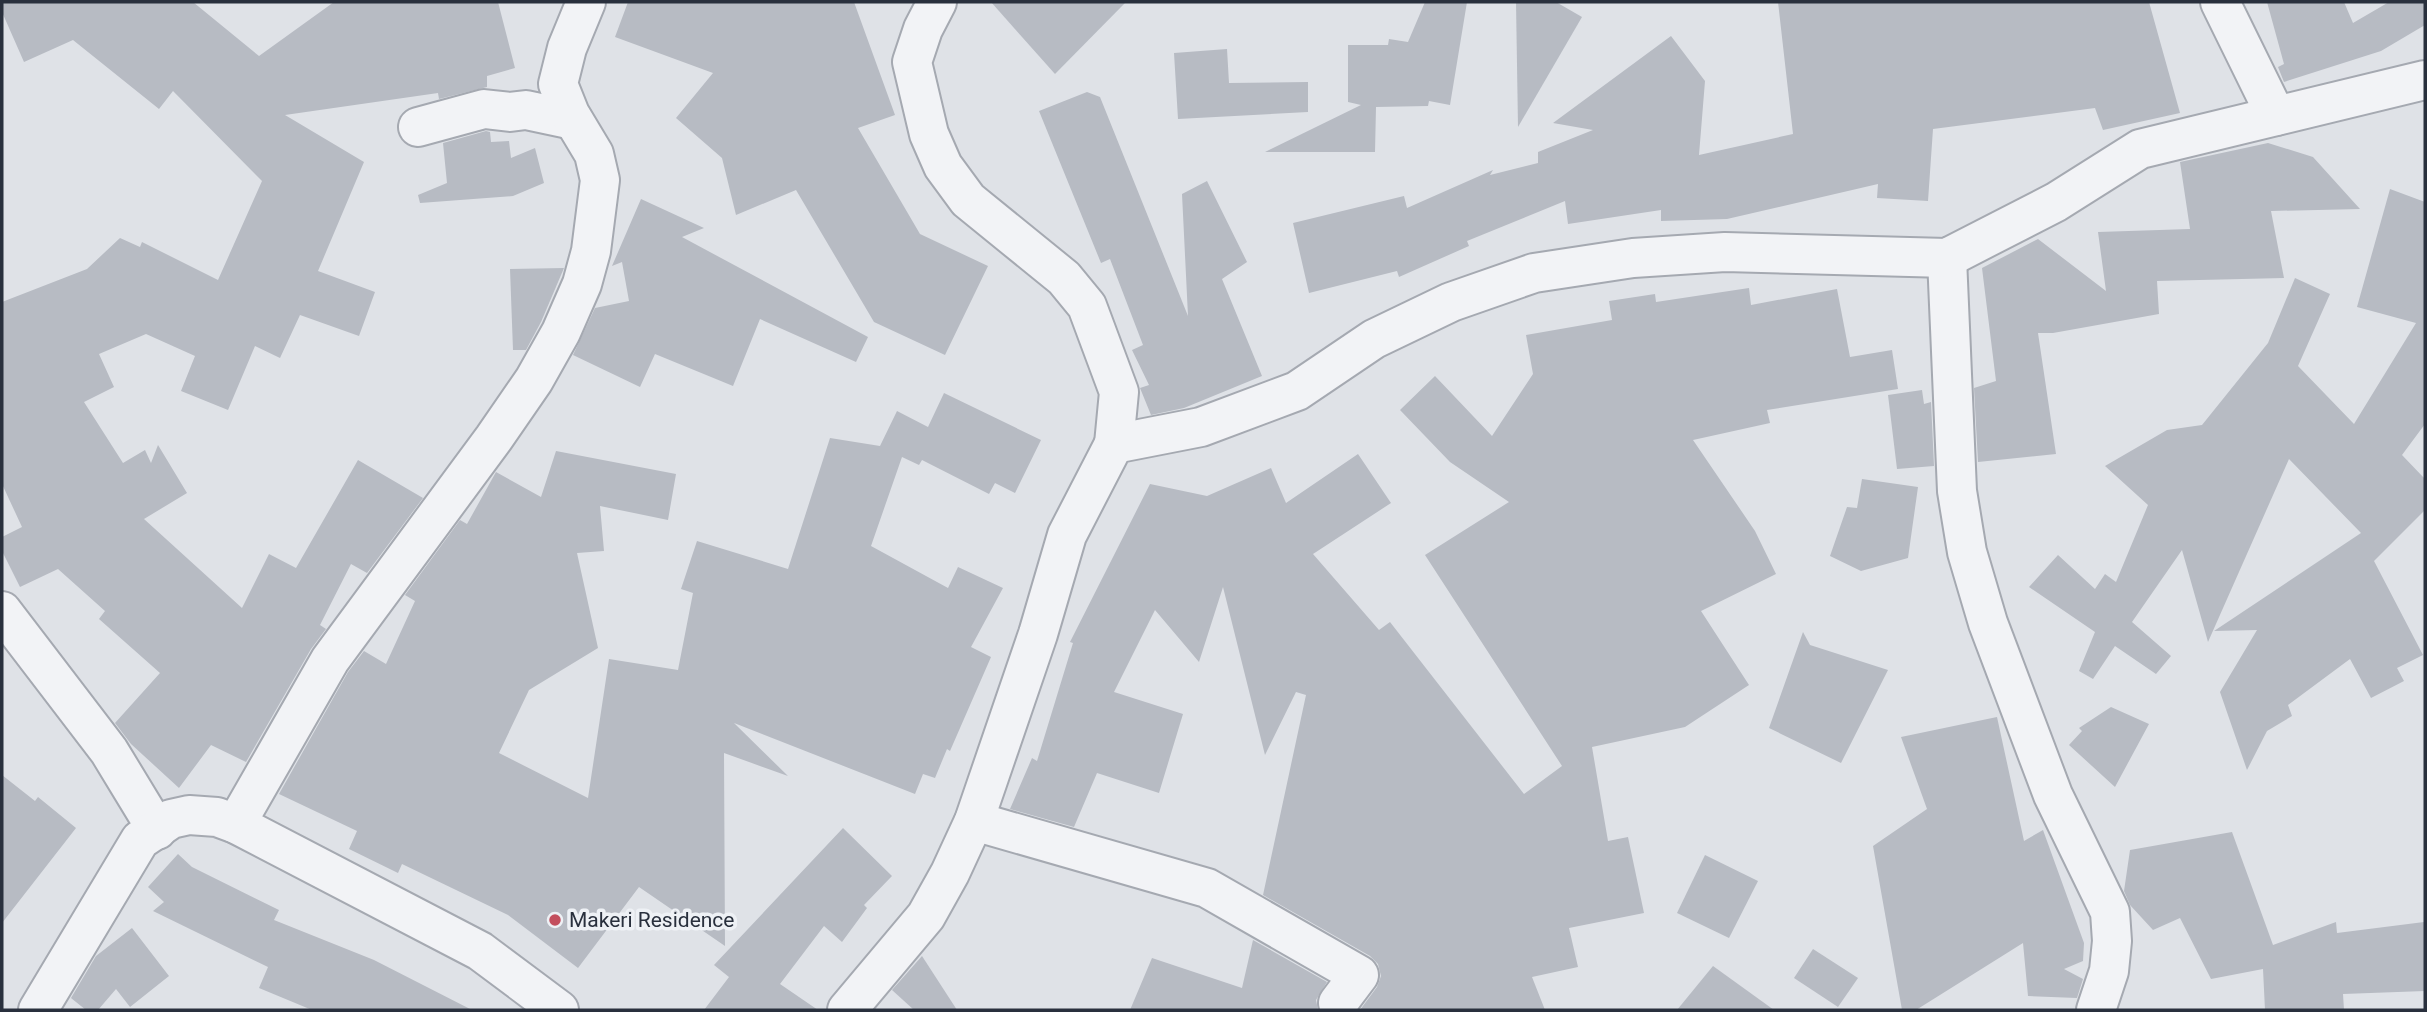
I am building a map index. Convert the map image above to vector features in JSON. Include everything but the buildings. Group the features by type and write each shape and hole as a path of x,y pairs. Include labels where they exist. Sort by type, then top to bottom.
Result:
{"street":[{"path":"236,824 330,660 534,380 561,332 582,284 591,251 600,180 594,154 573,120 558,84 567,48 586,2"},
{"path":"847,1010 926,916 974,821 1038,634 1067,535 1114,444 1119,392 1087,306 1064,278 968,200 943,166 929,134 912,62 923,29 937,2"},
{"path":"2220,2 2276,116"},
{"path":"1114,444 1201,427 1297,391 1374,339 1451,302 1534,273 1633,258 1725,252 1947,258 2056,202 2140,149 2425,80"},
{"path":"418,127 484,109 510,112 526,110 573,120"},
{"path":"1947,258 1956,491 1967,552 1988,623 2053,795 2110,912 2112,941 2109,971 2096,1010"},
{"path":"2,611 109,751 157,830"},
{"path":"37,1010 140,840 171,819 189,815 217,817 236,824 480,951 559,1010"},
{"path":"974,821 1207,888 1359,975 1338,1003"}],"place":[{"name":"Makeri Residence","path":"555,920"}]}
